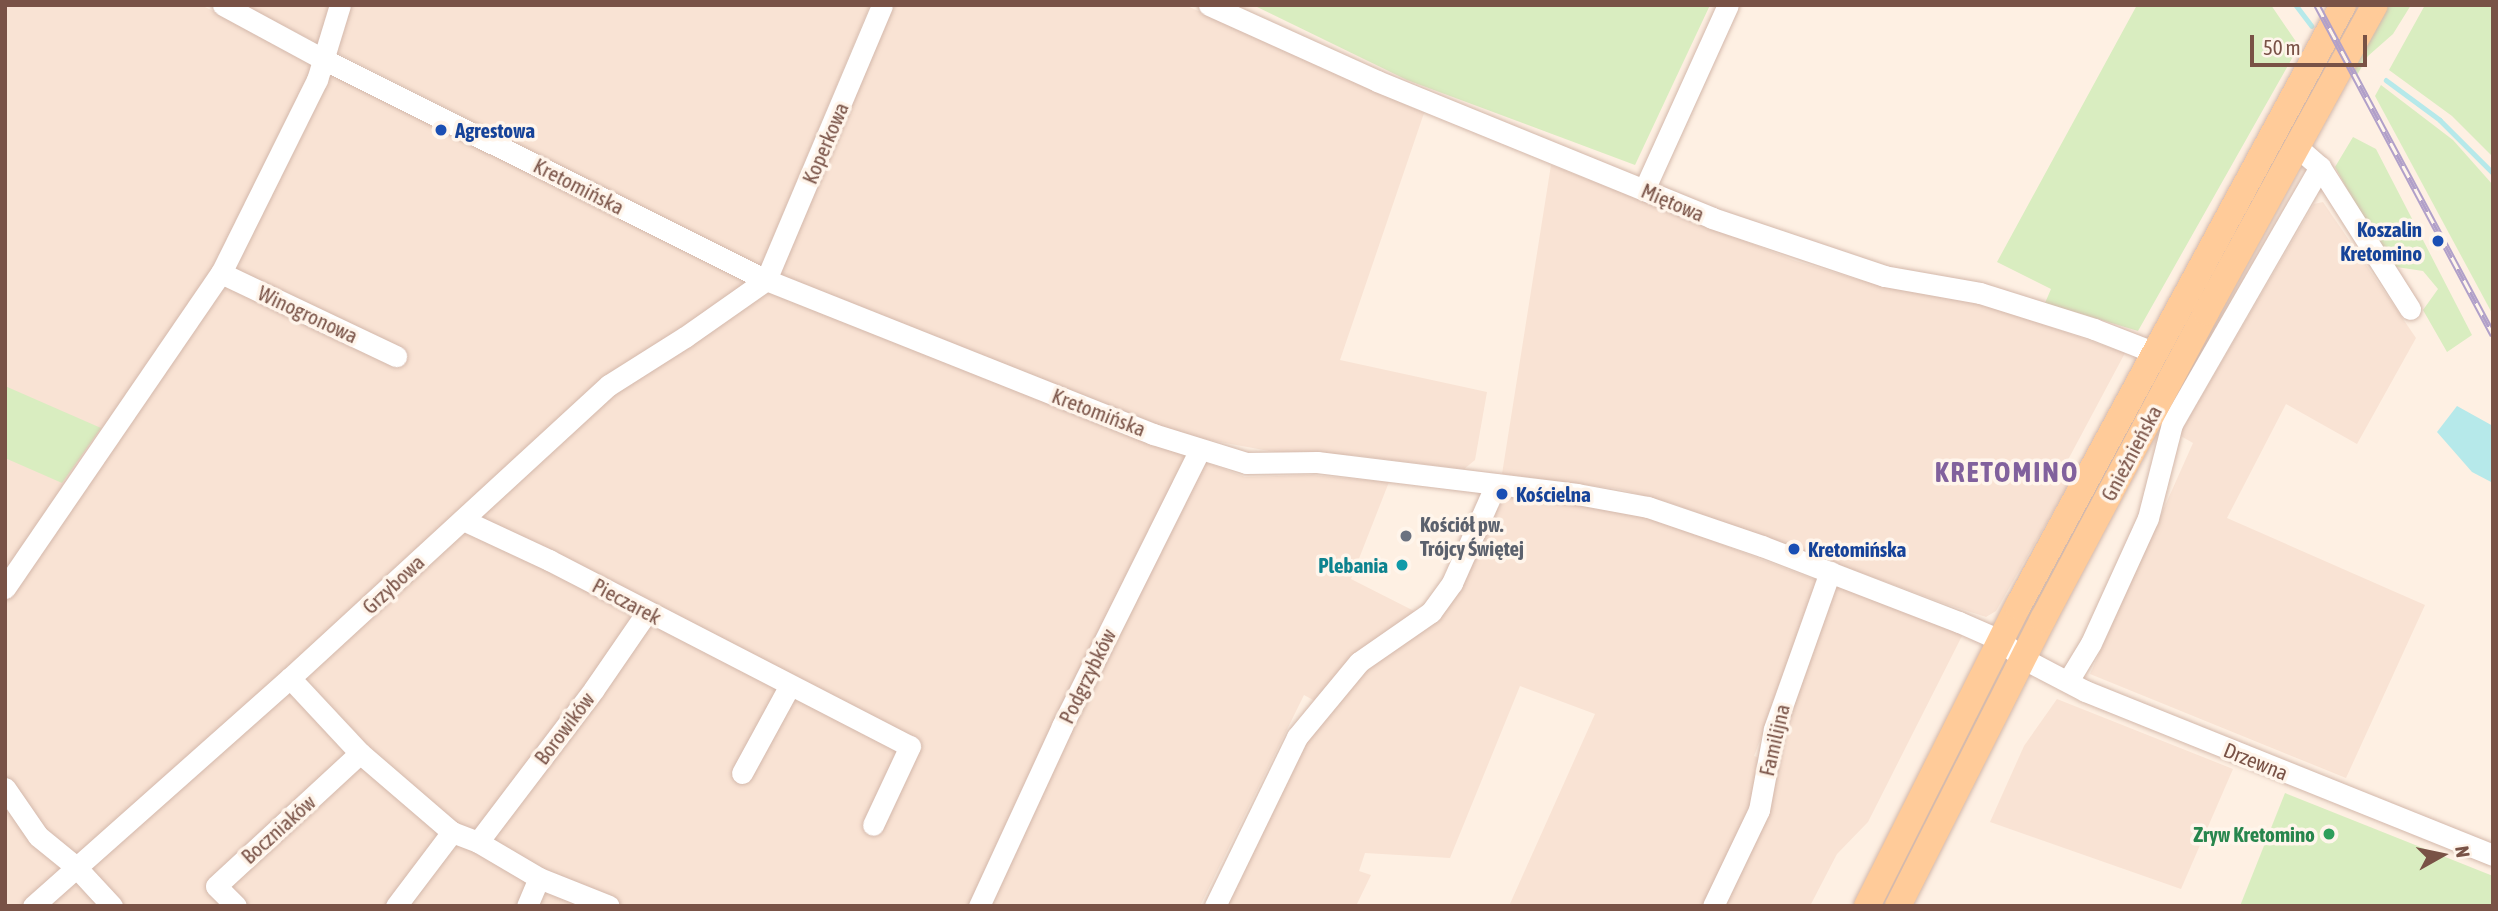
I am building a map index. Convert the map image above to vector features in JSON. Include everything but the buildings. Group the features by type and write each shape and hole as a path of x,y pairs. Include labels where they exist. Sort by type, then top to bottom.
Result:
{"main road":[{"name":"Gnieźnieńska","path":"1867,906 2000,640 2153,352 2343,5"},
{"name":"Gnieźnieńska","path":"1898,906 2022,658 2375,5"}],"street":[{"name":"Kretomińska","path":"223,5 323,59 766,280 1114,419 1246,463 1317,462 1638,505 1830,572 2000,640 2022,658"},
{"path":"5,589 221,273 317,80 340,5"},
{"name":"Koperkowa","path":"766,280 882,5"},
{"name":"Miętowa","path":"1209,5 1377,80 1712,218 1884,276 1980,293 2094,328 2153,352"},
{"path":"1644,190 1728,5"},
{"path":"2297,147 2320,167 2410,309"},
{"path":"2068,681 2091,643 2148,518 2172,424 2320,167"},
{"name":"Winogronowa","path":"221,273 396,356"},
{"name":"Grzybowa","path":"33,906 290,678 609,385 685,337 766,280"},
{"name":"Podgrzybków","path":"979,906 1062,726 1200,449"},
{"path":"1214,906 1297,737 1359,662 1431,612 1452,583 1496,484"},
{"name":"Pieczarek","path":"463,520 549,560 910,746 873,825"},
{"name":"Familijna","path":"1713,906 1759,810 1774,729 1830,572"},
{"name":"Borowików","path":"478,842 594,689 647,612"},
{"name":"Drzewna","path":"2022,658 2085,691 2493,855"},
{"path":"290,678 360,753 452,832 478,842 539,878 609,906"},
{"path":"742,774 790,684"},
{"name":"Boczniaków","path":"236,906 216,886 360,753"},
{"path":"5,788 38,836 76,867 112,906"},
{"path":"396,906 452,832"},
{"path":"527,906 539,878"}],"shaded area":[{"path":"5,5 201,5 732,270 1063,408 1245,477 1311,475 1389,482 1351,579 1418,613 1315,701 1304,695 1200,906 5,906"},
{"path":"242,5 870,5 761,266"},
{"path":"890,5 1185,5 1424,113 1340,360 1487,392 1475,460 1464,469 1353,455 1292,455 1187,436 777,274"},
{"path":"1551,165 1796,261 1856,279 1976,301 2125,353 2062,471 2073,477 1996,611 1986,617 1946,604 1674,504 1619,489 1502,474"},
{"path":"2323,202 2416,338 2357,444 2286,404 2227,518 2425,605 2346,778 2090,674 2193,443 2179,435 2314,204"},
{"path":"1506,497 1598,507 1660,521 1821,582 1754,756 1762,759 1755,810 1707,906 1509,906 1595,714 1520,686 1450,858 1365,853 1359,871 1371,875 1356,906 1227,906 1306,741 1372,659 1396,644"},
{"path":"1833,585 1964,632 1868,822 1837,854 1810,906 1723,906 1783,712"},
{"path":"2057,699 2233,769 2181,889 1990,822 2024,746"}],"green space":[{"path":"1253,5 1710,5 1635,165 1407,80"},
{"path":"2137,5 2271,5 2299,46 2138,331 2045,303 2051,289 1997,262"},
{"path":"2386,5 2411,5 2393,34 2368,56 2357,75 2352,66"},
{"path":"2425,5 2493,5 2493,157 2452,116 2389,70"},
{"path":"2381,85 2453,140 2493,185 2493,315 2375,96"},
{"path":"2353,137 2376,149 2472,335 2447,352 2423,310 2438,289 2423,271 2390,266 2335,167"},
{"path":"5,386 101,428 62,483 5,458"},
{"name":"Zryw Kretomino","path":"2285,793 2493,876 2493,906 2240,906"}],"water":[{"path":"2457,406 2493,426 2493,483 2472,472 2437,432"}],"waterway":[{"path":"2296,5 2312,26"},
{"path":"2386,80 2440,120 2493,173"}],"railway":[{"path":"2317,5 2493,335"}],"place":[{"name":"Agrestowa","path":"441,130"},
{"name":"Koszalin Kretomino","path":"2438,241"},
{"name":"Kościelna","path":"1502,494"},
{"name":"Kościół pw. Trójcy Świętej","path":"1406,536"},
{"name":"Kretomińska","path":"1794,549"},
{"name":"Plebania","path":"1402,565"},
{"name":"Zryw Kretomino","path":"2329,834"}],"district":[{"name":"KRETOMINO","path":"2007,472"}]}
